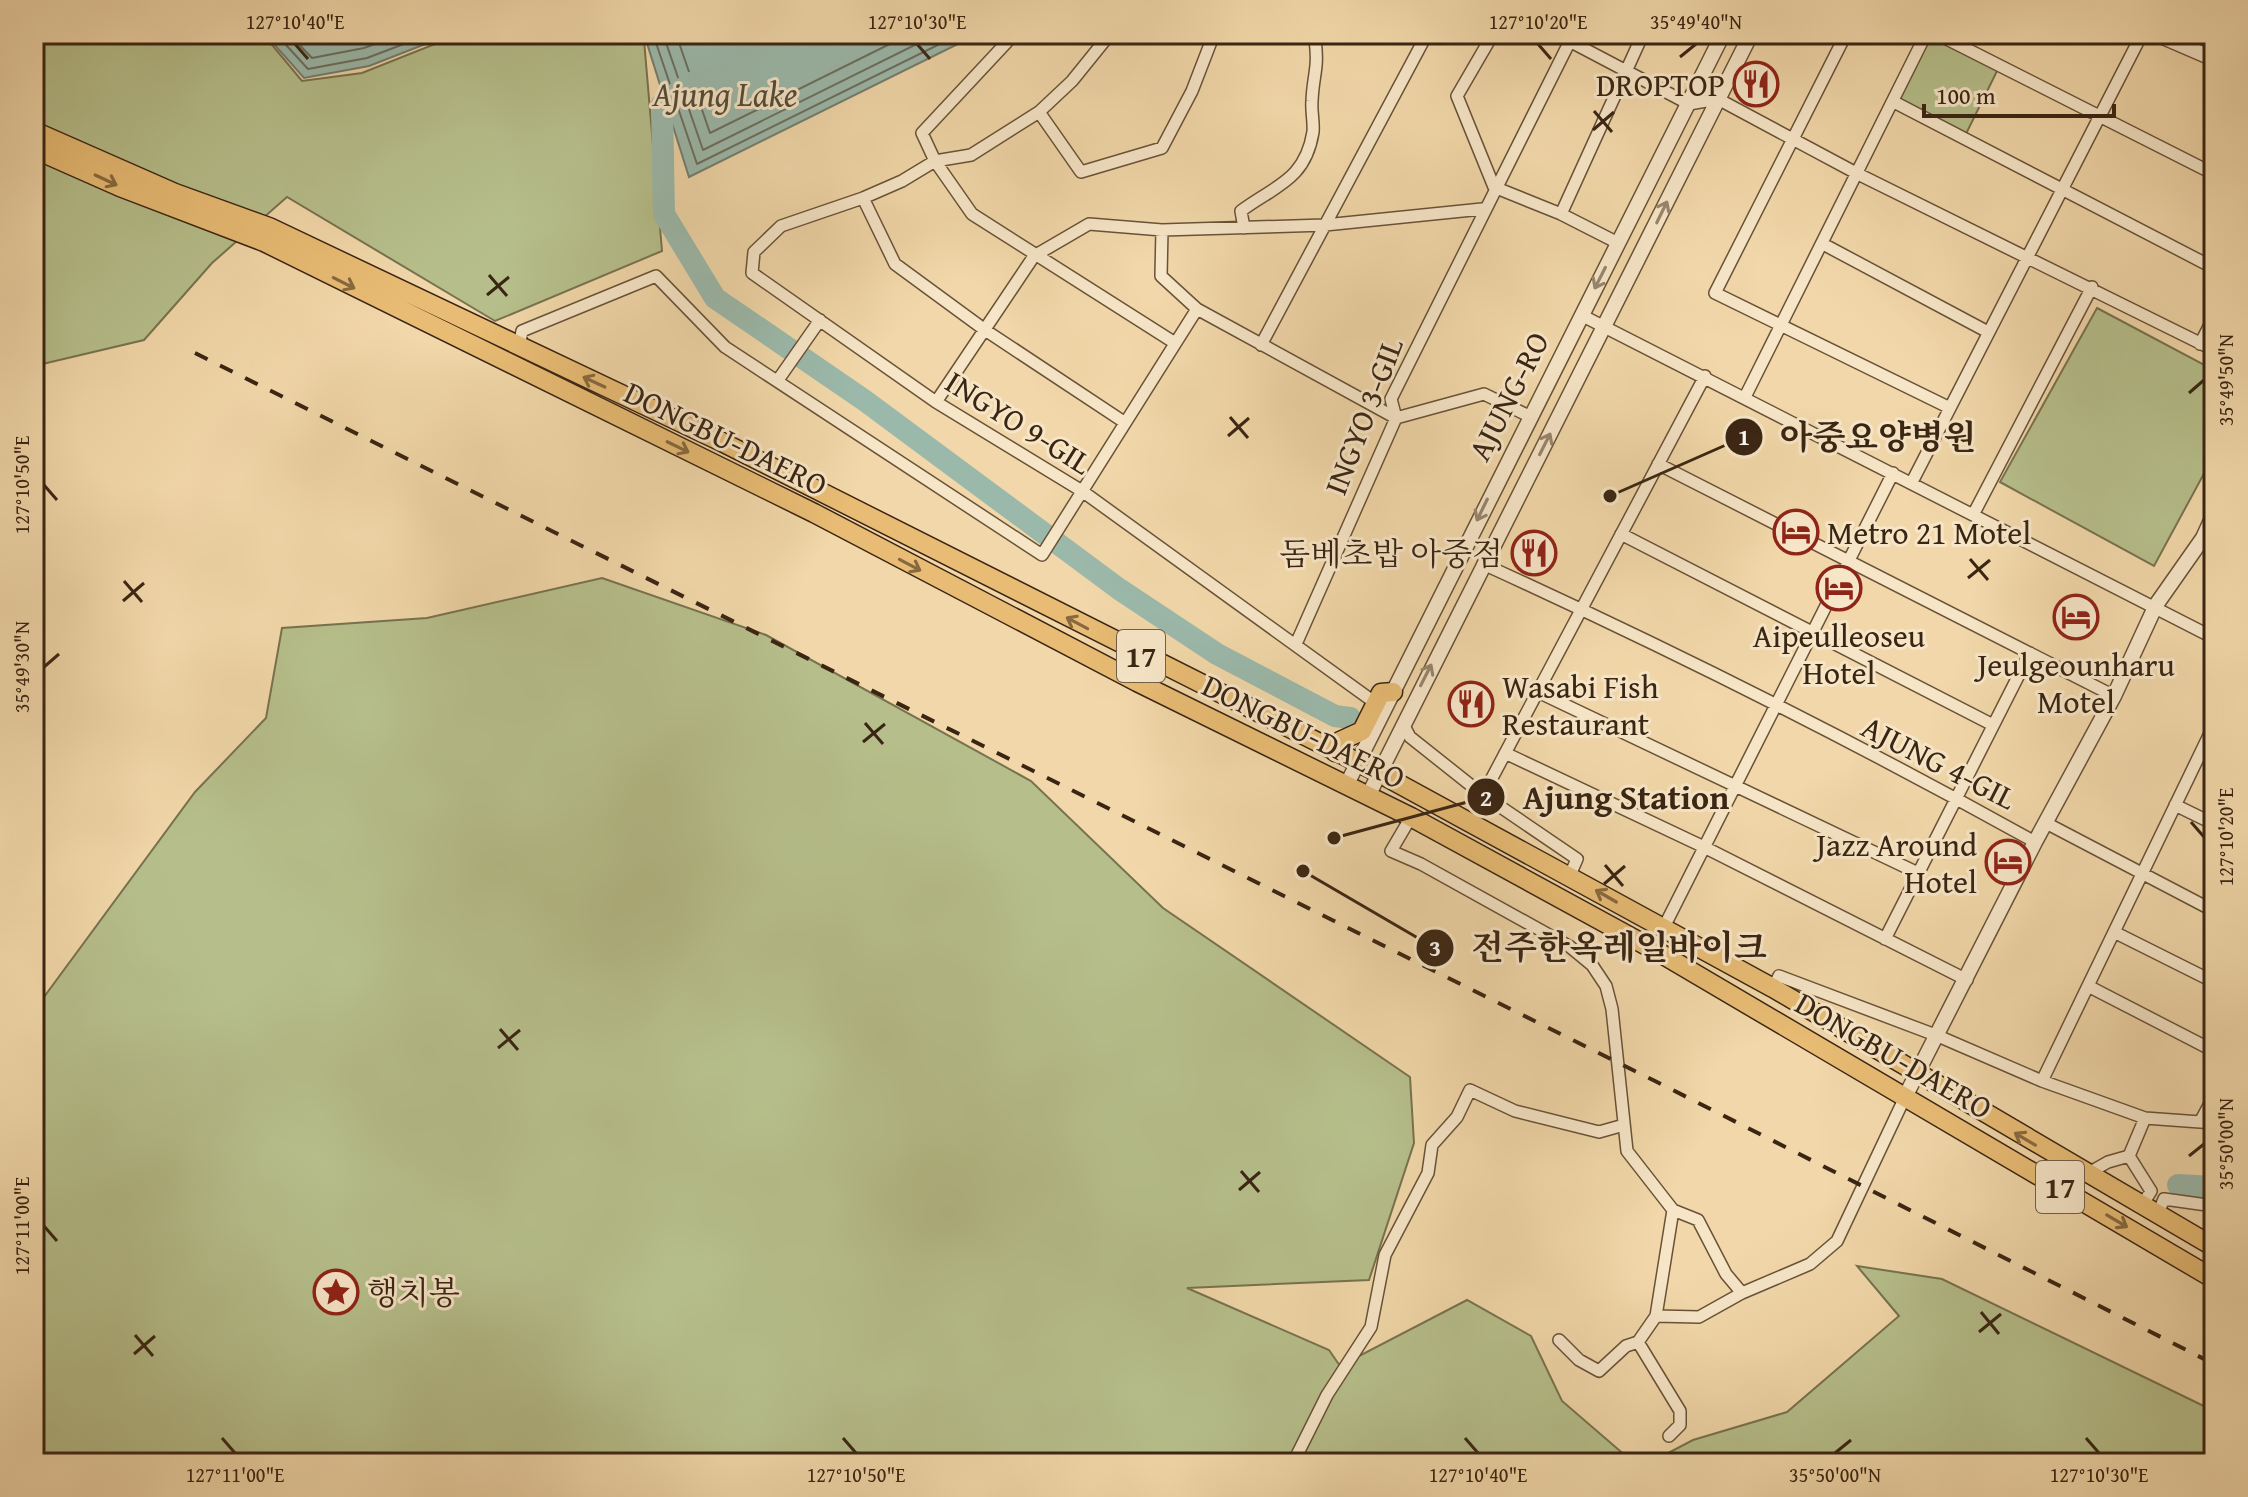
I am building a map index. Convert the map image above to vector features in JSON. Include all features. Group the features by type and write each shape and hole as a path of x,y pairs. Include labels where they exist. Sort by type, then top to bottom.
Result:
{"main road":[{"name":"DONGBU-DAERO","path":"34,131 175,193 269,227 736,449 1379,773 1773,988 2085,1175 2153,1203 2214,1247"},
{"name":"DONGBU-DAERO","path":"34,149 120,187 264,242 814,513 943,582 1411,817 1660,953 2214,1279"},
{"path":"1335,752 1340,741 1362,731 1381,693 1393,692"}],"street":[{"path":"1009,34 1007,42 922,133 935,161 972,214 1175,343"},
{"name":"INGYO 9-GIL","path":"1110,34 1072,81 1039,112 971,155 935,161 902,181 863,198 781,226 754,252 752,273 817,325 1082,491 1374,702"},
{"path":"1039,112 1081,172 1162,148 1192,91 1214,34"},
{"path":"1244,228 1241,211 1270,196 1305,159 1313,133 1312,99 1319,66 1315,40 1320,34"},
{"path":"1261,345 1427,34"},
{"path":"1493,34 1457,96 1494,187 1561,214 1618,243"},
{"path":"1556,34 1689,104 1718,99 1858,174 2092,287 2214,350"},
{"path":"1561,214 1643,34"},
{"name":"AJUNG-RO","path":"1346,786 1723,34"},
{"name":"AJUNG-RO","path":"1368,796 1751,34"},
{"path":"1846,34 1715,293 1950,408"},
{"path":"1745,397 1926,34"},
{"path":"1937,34 2210,172"},
{"path":"1912,482 2142,34"},
{"path":"2156,34 2214,59"},
{"name":"INGYO 3-GIL","path":"1296,644 1396,418 1391,399 1482,209 1570,41"},
{"path":"1894,102 2214,268"},
{"name":"INGYO 9-GIL","path":"863,198 895,264 985,330 1124,422"},
{"path":"936,402 1034,256 1089,224 1162,230 1325,225 1482,209"},
{"path":"1162,230 1161,276 1197,309 1396,418 1484,394 1529,416"},
{"path":"1823,244 1988,332"},
{"path":"519,347 522,331 656,276 725,347 781,376 1042,555 1197,309"},
{"path":"1973,515 2092,287"},
{"path":"1581,315 2156,605 2214,638"},
{"path":"2200,344 2214,317"},
{"path":"781,376 817,325"},
{"path":"1483,795 1705,376"},
{"path":"1658,464 2114,696"},
{"path":"1663,929 1893,473"},
{"path":"1656,1316 1699,1317 1742,1293 1810,1264 1837,1241 1906,1095 1919,1076 2035,842 2114,696 2156,605 2209,540 2214,514"},
{"name":"AJUNG 4-GIL","path":"1621,534 1993,725"},
{"path":"1483,564 1581,609"},
{"name":"AJUNG 4-GIL","path":"1581,609 1956,798 2035,842"},
{"path":"1885,939 2030,653"},
{"path":"1538,692 1918,873"},
{"path":"1403,724 1410,737 1483,795 1577,859 1570,875"},
{"path":"2042,1081 2213,732"},
{"path":"1505,753 1704,847 1967,980"},
{"path":"2175,805 2214,824"},
{"path":"1411,817 1391,851 1421,864 1569,946 1592,965 1606,986 1627,1151 1673,1210 1698,1220 1726,1274 1742,1293"},
{"path":"2046,823 2214,911"},
{"path":"2114,932 2214,982"},
{"path":"1773,988 1779,976 1938,1036 2042,1081 2145,1118 2214,1123"},
{"path":"2088,986 2214,1051"},
{"path":"1293,1463 1327,1395 1371,1327 1385,1255 1428,1173 1432,1145 1457,1117 1470,1090 1515,1111 1599,1132 1624,1125"},
{"path":"2200,1122 2214,1096"},
{"path":"2145,1118 2129,1156 2153,1203 2214,1206"},
{"path":"2085,1175 2108,1162 2129,1156"},
{"path":"1559,1340 1579,1360 1599,1371 1626,1346 1638,1342 1656,1316 1673,1210"},
{"path":"1638,1342 1680,1411 1680,1425 1669,1436"}],"green space":[{"path":"34,34 263,34 302,81 362,73 460,34 631,34 644,40 662,251 495,321 287,197 212,263 144,340 34,366"},
{"path":"1926,34 1937,34 2000,65 1964,138 1894,102"},
{"path":"2097,308 2214,370 2214,455 2154,566 2000,482"},
{"path":"602,578 766,635 1031,781 1163,908 1410,1077 1414,1143 1369,1280 1187,1288 1329,1350 1340,1366 1467,1300 1531,1336 1562,1401 1634,1463 34,1463 34,1001 41,1001 195,792 266,718 282,628 427,618"},
{"path":"1857,1266 1942,1279 2214,1411 2214,1463 1649,1463 1693,1440 1787,1412 1899,1316"}],"water":[{"path":"265,34 451,34 369,66 304,78"},
{"name":"Ajung Lake","path":"640,34 978,34 689,177 645,37"}],"waterway":[{"path":"690,83 662,104 664,214 715,298 864,400 1119,589 1217,654 1335,716 1350,718"},
{"path":"2178,1185 2214,1187"}],"railway":[{"path":"195,353 1655,1081 2214,1364"}],"place":[{"name":"DROPTOP","path":"1756,84"},
{"name":"아중요양병원","path":"1610,496"},
{"name":"Metro 21 Motel","path":"1796,532"},
{"name":"돔베초밥 아중점","path":"1534,553"},
{"name":"Aipeulleoseu Hotel","path":"1839,588"},
{"name":"Jeulgeounharu Motel","path":"2076,617"},
{"name":"Wasabi Fish Restaurant","path":"1471,704"},
{"name":"Ajung Station","path":"1334,838"},
{"name":"Jazz Around Hotel","path":"2008,862"},
{"name":"전주한옥레일바이크","path":"1303,871"},
{"name":"행치봉","path":"336,1292"}]}
